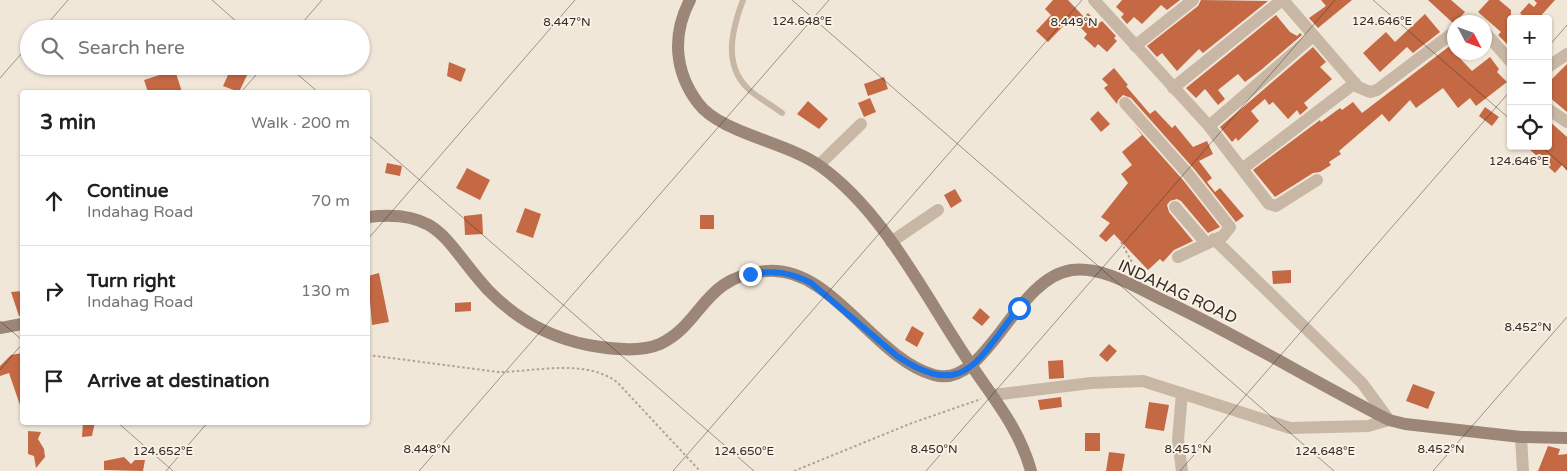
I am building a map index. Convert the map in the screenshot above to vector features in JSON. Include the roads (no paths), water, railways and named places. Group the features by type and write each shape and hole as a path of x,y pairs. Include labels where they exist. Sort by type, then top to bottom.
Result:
{"main road":[{"path":"690,0 680,29 676,52 688,86 698,103 706,112 731,126 775,142 819,165 850,192 891,242 972,366 1008,416 1022,443 1031,471"},
{"name":"INDAHAG ROAD","path":"370,217 383,215 407,217 427,223 440,232 455,247 485,287 518,316 537,328 569,341 621,348 645,348 660,343 675,334 720,286 750,274 780,271 797,275 811,283 883,345 910,365 935,376 944,377 961,374 972,366 1034,291 1045,281 1072,270 1098,272 1116,278 1260,349 1389,420 1405,424 1521,437 1567,438"},
{"path":"0,328 20,324"}],"street":[{"path":"1094,0 1209,126 1272,206 1283,202 1317,180"},
{"path":"1135,46 1193,0"},
{"path":"1173,88 1282,0 1355,83 1363,90 1370,92 1377,90 1447,37"},
{"path":"1209,126 1313,36"},
{"path":"1492,40 1509,60"},
{"path":"1552,64 1567,54"},
{"path":"1242,169 1355,83"},
{"path":"1125,103 1229,225 1226,234 1178,257"},
{"path":"1552,111 1567,122"},
{"path":"819,165 861,124"},
{"path":"993,395 1133,380 1153,382 1290,428 1368,426 1389,420 1362,384 1175,208"},
{"path":"891,242 938,210"},
{"path":"1182,393 1178,440 1182,471"},
{"path":"1521,437 1523,471"}],"lane":[{"path":"743,0 730,45 735,72 743,84 754,94 782,113"}]}
